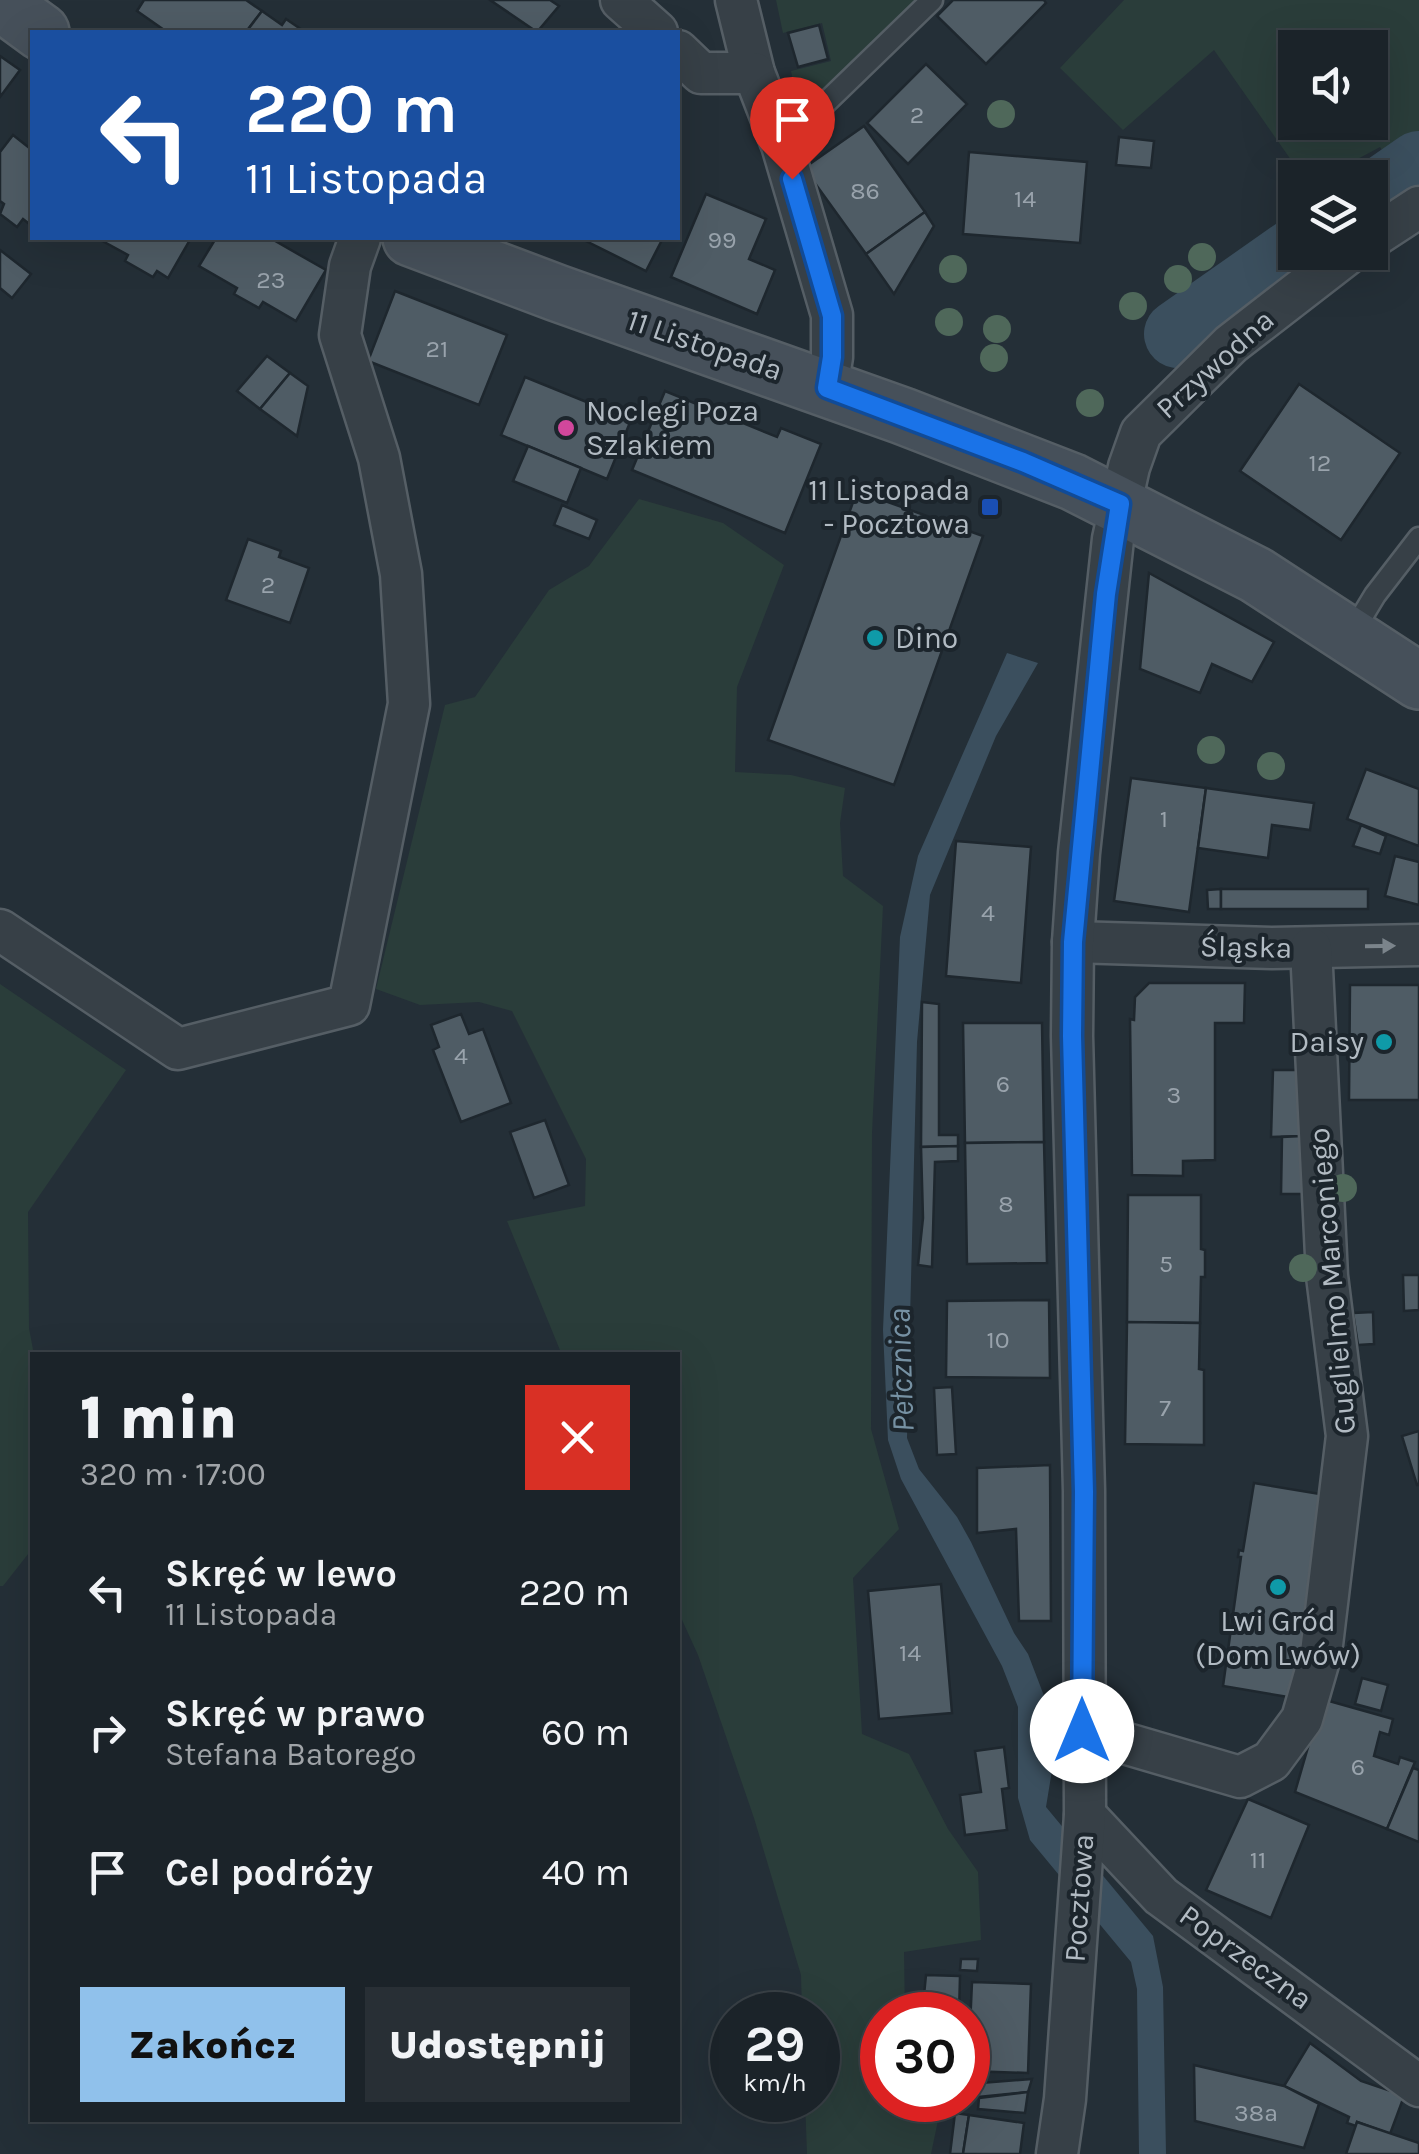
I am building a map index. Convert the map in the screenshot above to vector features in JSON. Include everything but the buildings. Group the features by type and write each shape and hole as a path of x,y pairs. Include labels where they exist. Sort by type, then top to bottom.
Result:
{"main road":[{"path":"0,2 38,30"},
{"name":"11 Listopada","path":"416,240 827,388 1023,462 1120,504 1256,575 1419,681"}],"street":[{"path":"621,0 655,30"},
{"path":"736,0 754,74 782,145 832,316 827,388"},
{"path":"680,53 701,72 754,74"},
{"path":"1388,227 1419,207"},
{"path":"0,930 178,1049 349,1005 409,704 401,574 379,458 340,335 350,266 359,240"},
{"name":"Przywodna","path":"1120,504 1141,432 1231,344 1327,270"},
{"name":"Pocztowa","path":"1057,2154 1066,2100 1084,1824 1084,1492 1073,942 1106,599 1120,504"},
{"name":"Śląska","path":"1073,942 1311,948 1419,945"},
{"name":"Guglielmo Marconiego","path":"1082,1731 1240,1777 1271,1761 1302,1719 1321,1654 1347,1436 1327,1276 1311,948"},
{"name":"Poprzeczna","path":"1084,1824 1161,1896 1419,2086"}],"lane":[{"path":"782,145 932,0"},
{"path":"1330,621 1375,595 1419,538"}],"green space":[{"path":"776,0 916,0 811,106 803,109 798,104 791,71 831,61 822,23 783,33"},
{"path":"1124,0 1419,0 1419,170 1402,182 1380,147 1356,160 1291,160 1214,50 1123,130 1060,68"},
{"path":"639,499 723,523 784,565 737,687 735,772 791,775 845,788 840,823 843,876 883,906 872,1133 871,1429 899,1529 853,1578 862,1734 909,1754 948,1829 978,1872 981,1940 904,1952 905,1992 860,1992 860,2122 938,2122 931,2154 807,2154 806,2122 840,2122 840,1992 801,1992 801,1975 754,1818 698,1655 680,1615 680,1352 561,1352 507,1221 585,1206 586,1159 512,1011 479,1002 420,1005 376,989 445,705 475,697 549,590 589,566"},
{"path":"0,984 126,1070 28,1212 29,1328 33,1352 30,1352 30,1552 0,1586"}],"water":[{"path":"1007,653 1038,663 996,736 930,895 917,1042 907,1438 919,1469 957,1517 971,1542 1028,1654 1046,1701 1055,1752 1046,1807 1153,1936 1163,1987 1166,2154 1139,2154 1137,1989 1131,1962 1030,1840 1018,1798 1018,1707 1002,1666 901,1479 888,1440 883,1330 900,937 918,856"}],"waterway":[{"name":"Pełcznica","path":"1388,187 1419,165"},
{"name":"Pełcznica","path":"1178,334 1278,264"}],"place":[{"name":"Noclegi Poza Szlakiem","path":"566,428"},
{"name":"11 Listopada - Pocztowa","path":"990,507"},
{"name":"Dino","path":"875,638"},
{"name":"Daisy","path":"1384,1042"},
{"name":"Lwi Gród (Dom Lwów)","path":"1278,1587"}],"route":[{"path":"792,179 832,316 827,388 1023,462 1120,504 1106,594 1073,942 1084,1492 1082,1731"}]}
